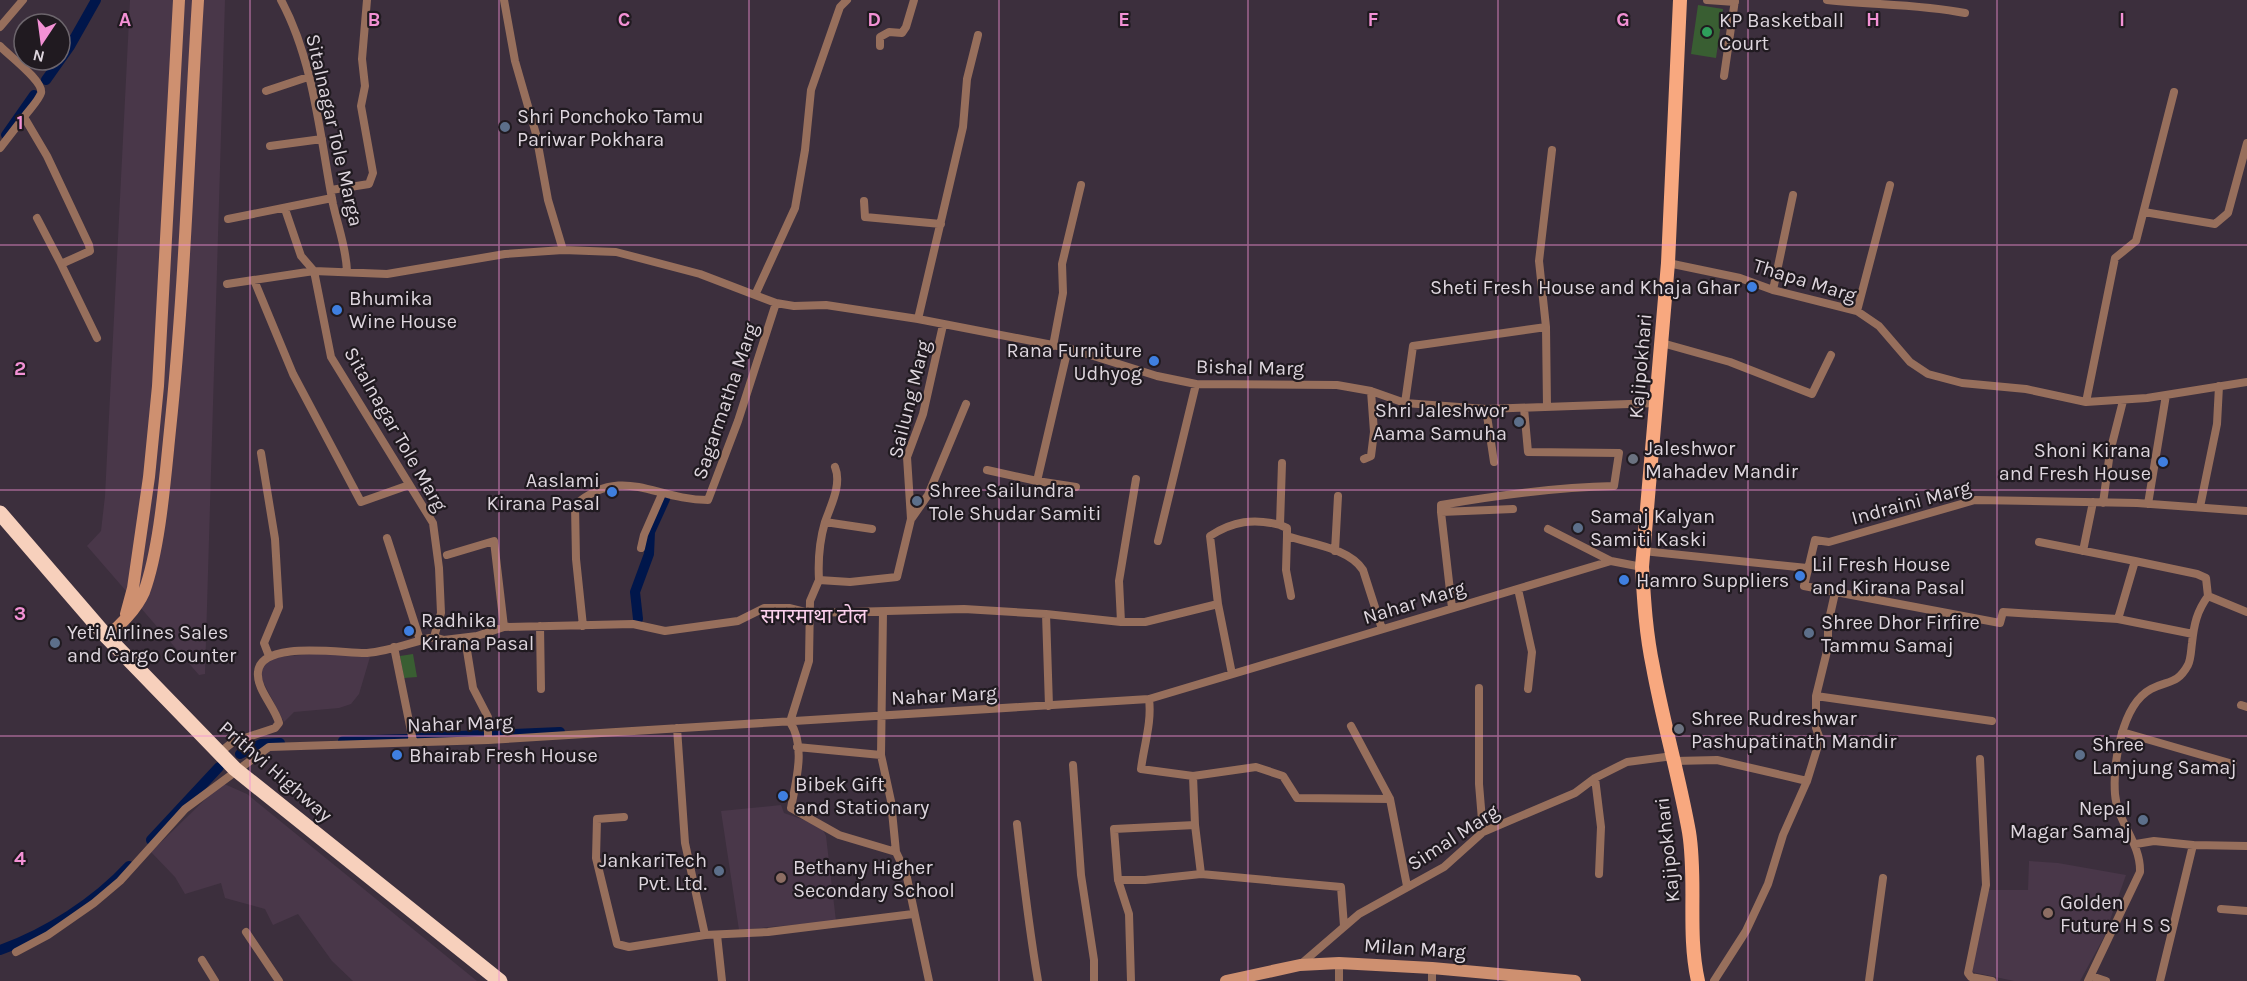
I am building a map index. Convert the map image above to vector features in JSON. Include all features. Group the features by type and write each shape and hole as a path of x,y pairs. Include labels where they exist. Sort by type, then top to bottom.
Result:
{"highway":[{"name":"Prithvi Highway","path":"0,513 107,637 235,770 500,981"}],"main road":[{"name":"Kajipokhari","path":"1680,0 1668,262 1642,567 1645,618 1653,667 1689,834 1694,927 1692,956 1698,981"}],"street":[{"path":"0,27 23,0"},
{"path":"123,621 133,588 149,477 158,386 179,0"},
{"path":"107,637 135,608 147,581 164,481 174,388 198,0"},
{"name":"Sitalnagar Tole Marga","path":"281,0 293,22 308,77 332,194 346,249 347,271"},
{"path":"228,219 285,208 369,184 373,173 360,106 365,86 362,59 367,0"},
{"path":"504,0 515,61 536,135 548,200 563,250"},
{"path":"756,293 795,208 805,150 811,90 840,7 847,0"},
{"path":"880,46 880,37 889,32 902,33 914,0"},
{"path":"1707,0 1735,1 1724,76"},
{"path":"1827,0 1897,7 1933,7 1965,13"},
{"path":"918,319 963,127 967,79 978,35"},
{"path":"0,46 36,80 41,88 41,93 0,148"},
{"path":"266,91 308,77"},
{"path":"2086,402 2115,258 2136,241 2174,92"},
{"path":"24,117 47,156 89,245 90,251 87,254 61,264"},
{"path":"270,146 322,139"},
{"path":"2144,212 2215,224 2222,221 2228,213 2247,143"},
{"path":"1547,407 1546,327 1539,261 1552,150"},
{"path":"1053,346 1063,293 1062,264 1081,185"},
{"path":"1857,311 1890,185"},
{"path":"1773,290 1793,195"},
{"path":"864,201 865,217 941,224"},
{"path":"285,208 301,256 314,271"},
{"path":"37,218 97,338"},
{"path":"227,284 314,271 387,274 505,254 563,250 616,252 700,274 756,293 776,303"},
{"name":"Thapa Marg","path":"1668,262 1740,278 1773,290 1857,311 1879,326 1910,362 1928,374 1962,383 2026,389 2086,402 2122,401 2247,382"},
{"name":"Sitalnagar Tole Marg","path":"314,271 332,357 433,524 436,537 441,613 434,637"},
{"path":"254,280 293,374 361,502 409,485"},
{"name":"Bishal Marg","path":"776,303 794,306 826,304 918,319 1068,348 1157,376 1196,384 1337,385 1371,391 1406,403 1486,409 1657,403"},
{"name":"Sagarmatha Marg","path":"583,626 576,559 575,505 594,492 622,483 662,494 708,500 738,421 776,303"},
{"name":"Sailung Marg","path":"819,580 850,582 896,579 911,519 908,457 923,414 943,325"},
{"path":"1406,403 1413,346 1546,327"},
{"path":"1662,343 1730,362 1812,394 1831,355"},
{"path":"1036,481 1068,348"},
{"path":"1158,541 1196,384"},
{"path":"2200,507 2217,424 2219,386"},
{"path":"1364,459 1371,456 1374,432 1371,391"},
{"path":"2148,504 2166,395"},
{"path":"2103,502 2110,452 2122,401"},
{"path":"911,519 928,495 966,404"},
{"path":"1452,608 1442,505 1552,488 1614,486 1619,453 1528,452 1524,408"},
{"path":"1486,409 1494,462"},
{"path":"261,453 275,539 279,607 264,643 269,656"},
{"path":"1280,525 1282,463"},
{"path":"835,466 838,474 831,511 825,522 819,580 810,601 810,655 791,719 797,733 798,774 791,808 839,835 896,852"},
{"path":"987,470 1076,487"},
{"path":"1121,622 1119,581 1136,479"},
{"path":"641,548 644,535 662,494"},
{"path":"1335,551 1338,496"},
{"name":"Indraini Marg","path":"1807,568 1815,540 1829,542 1976,500 2103,502 2247,511"},
{"path":"2083,551 2093,502"},
{"path":"1441,512 1513,509"},
{"path":"1232,674 1218,604 1210,536 1226,526 1247,521 1263,520 1287,528 1286,570 1291,596"},
{"path":"825,522 872,529"},
{"path":"1548,529 1611,561"},
{"path":"1287,537 1335,551 1358,561 1382,629"},
{"path":"387,538 420,640"},
{"path":"447,555 494,541 504,627"},
{"path":"2039,542 2198,574 2206,578 2208,596 2198,610 2189,663 2177,680 2149,690 2134,708 2119,742 2115,798 2141,859 2140,872 2089,979 2106,981"},
{"path":"1643,551 1807,568 1804,586 2000,623 2003,612 2118,619 2193,634"},
{"name":"Nahar Marg","path":"269,747 488,740 883,713 1149,699 1611,561 1642,567"},
{"path":"2118,619 2135,561"},
{"path":"1518,589 1532,652 1528,689"},
{"path":"1714,981 1746,931 1768,884 1784,835 1808,781 1820,739 1816,728 1816,696 1828,647 1828,624 1835,593"},
{"path":"2208,596 2247,612"},
{"path":"219,753 233,742 275,728 279,723 258,677 260,666 269,656 310,650 366,653 434,637 444,640 465,638 504,627 633,624 665,632 738,621 764,608 789,608 809,613 964,609 1145,622 1218,604"},
{"path":"883,612 881,755 891,801 896,852 906,873 929,981"},
{"path":"1046,614 1049,706"},
{"path":"540,626 541,689"},
{"path":"465,638 473,688 488,717 488,740"},
{"path":"394,647 413,741"},
{"path":"1479,688 1479,784 1483,832"},
{"path":"1816,696 1992,721"},
{"path":"1149,699 1151,717 1145,737 1141,769 1193,776 1256,767 1283,776 1297,798 1390,800"},
{"path":"1351,726 1390,800 1407,886"},
{"path":"677,728 685,843 705,935"},
{"path":"2122,732 2233,764"},
{"path":"16,952 48,935 94,903 120,881 185,809 269,747 251,735"},
{"path":"797,747 881,755"},
{"name":"Simal Marg","path":"1300,965 1359,914 1444,867 1483,832 1575,793 1594,778 1627,762 1674,758 1717,760 1808,781"},
{"path":"1980,759 1986,885 1968,974 1992,981"},
{"path":"1073,765 1081,875 1094,981"},
{"path":"1193,776 1195,825 1201,874"},
{"path":"1594,778 1601,826 1599,874"},
{"path":"624,817 597,819 596,858 617,944 629,947 705,935 913,914"},
{"path":"1017,824 1022,878 1030,915 1038,981"},
{"path":"1131,981 1129,914 1118,880 1114,829 1195,825"},
{"path":"2136,844 2154,841 2193,845 2247,846"},
{"path":"2160,981 2193,845"},
{"path":"1118,880 1146,880 1201,874 1341,888 1344,926"},
{"path":"1869,981 1883,878"},
{"path":"2221,909 2247,910"},
{"path":"246,932 279,981"},
{"path":"717,935 722,981"},
{"path":"202,960 215,981"},
{"path":"1339,963 1339,981"},
{"name":"Milan Marg","path":"1226,981 1252,978 1300,965 1339,963 1432,968 1575,981"},
{"path":"1432,968 1432,981"}],"shaded area":[{"path":"130,0 225,0 205,674 199,675 87,546 101,531 105,496"},
{"path":"323,653 370,657 359,694 351,704 339,708 294,712 284,722 260,676 261,671 269,660 279,657"},
{"path":"222,783 247,794 477,981 353,981 332,961 298,914 273,925 265,909 225,898 221,883 185,894 175,877 151,852"},
{"name":"Bethany Higher Secondary School","path":"781,805 784,813 821,826 826,836 836,921 739,930 721,811"},
{"name":"Golden Future H S S","path":"2029,861 2058,863 2126,875 2104,937 2080,981 2014,981 1972,972 1987,890 2028,890"}],"green space":[{"name":"KP Basketball Court","path":"1698,5 1723,9 1716,58 1691,54"},
{"path":"413,654 417,677 404,678 400,656"}],"waterway":[{"path":"46,80 70,46 96,0"},
{"path":"6,135 34,95"},
{"path":"638,619 635,592 649,554 650,532 665,499"},
{"path":"494,735 560,732"},
{"path":"417,738 480,735"},
{"path":"343,741 407,739"},
{"path":"240,754 261,744 280,743"},
{"path":"151,840 219,767"},
{"path":"0,950 35,935 69,916 101,892 129,866"}],"place":[{"name":"KP Basketball Court","path":"1707,32"},
{"name":"Shri Ponchoko Tamu Pariwar Pokhara","path":"505,127"},
{"name":"Sheti Fresh House and Khaja Ghar","path":"1752,287"},
{"name":"Bhumika Wine House","path":"337,310"},
{"name":"Rana Furniture Udhyog","path":"1154,361"},
{"name":"Shri Jaleshwor Aama Samuha","path":"1519,422"},
{"name":"Jaleshwor Mahadev Mandir","path":"1633,459"},
{"name":"Shoni Kirana and Fresh House","path":"2163,462"},
{"name":"Aaslami Kirana Pasal","path":"612,492"},
{"name":"Shree Sailundra Tole Shudar Samiti","path":"917,501"},
{"name":"Samaj Kalyan Samiti Kaski","path":"1578,528"},
{"name":"Lil Fresh House and Kirana Pasal","path":"1800,576"},
{"name":"Hamro Suppliers","path":"1624,580"},
{"name":"Radhika Kirana Pasal","path":"409,631"},
{"name":"Shree Dhor Firfire Tammu Samaj","path":"1809,633"},
{"name":"Yeti Airlines Sales and Cargo Counter","path":"55,643"},
{"name":"Shree Rudreshwar Pashupatinath Mandir","path":"1679,729"},
{"name":"Bhairab Fresh House","path":"397,755"},
{"name":"Shree Lamjung Samaj","path":"2080,755"},
{"name":"Bibek Gift and Stationary","path":"783,796"},
{"name":"Nepal Magar Samaj","path":"2143,820"},
{"name":"JankariTech Pvt. Ltd.","path":"719,871"},
{"name":"Bethany Higher Secondary School","path":"781,878"},
{"name":"Golden Future H S S","path":"2048,913"}],"district":[{"name":"सगरमाथा टोल","path":"814,616"}]}
